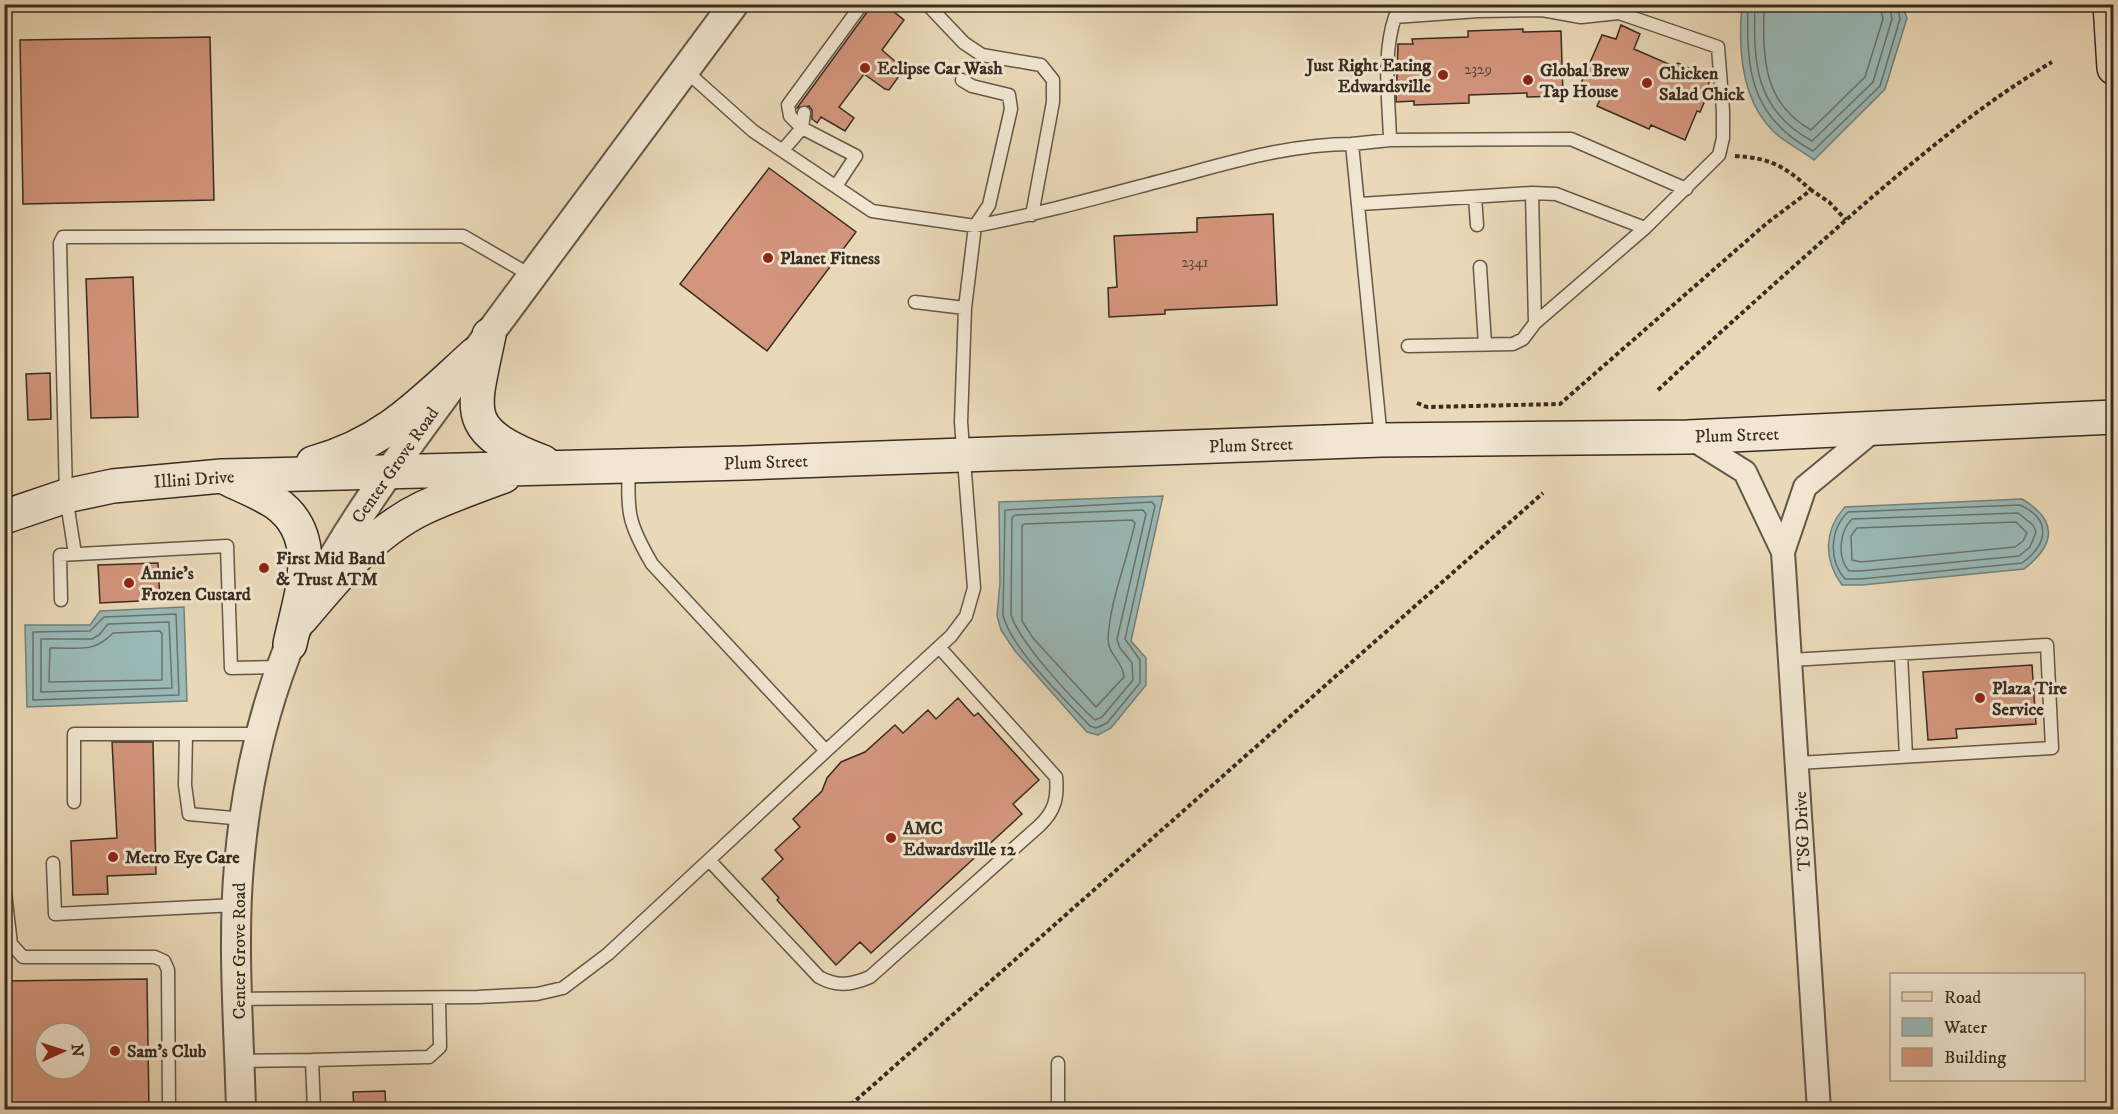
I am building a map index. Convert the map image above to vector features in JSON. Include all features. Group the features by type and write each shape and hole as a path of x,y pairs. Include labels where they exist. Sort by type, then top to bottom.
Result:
{"main road":[{"path":"2110,4 2114,68"},
{"path":"482,344 477,413 482,427 493,439 542,466"},
{"path":"222,476 280,471 354,450 385,433 400,421 482,344"},
{"name":"Plum Street","path":"389,471 963,456 1381,440 1688,437 2114,417"},
{"path":"291,643 353,559 385,532 421,509 542,466"},
{"name":"Illini Drive","path":"4,517 66,496 113,486 222,476 389,471"},
{"path":"222,476 275,502 300,529 307,567 291,643"}],"street":[{"name":"Center Grove Road","path":"241,1110 238,905 244,819 260,734 291,643 346,535 389,471 735,4"},
{"name":"TSG Drive","path":"1783,552 1805,487 1874,430"},
{"name":"TSG Drive","path":"1688,437 1745,472 1783,552 1819,1110"}],"lane":[{"path":"836,186 856,156 802,128 790,116 788,105 862,4"},
{"path":"927,4 964,43 982,55 1041,65 1053,80 1053,102 1032,215"},
{"path":"1390,140 1389,34 1395,17 1478,11 1542,10 1581,17 1619,14 1718,47 1724,111 1723,138 1719,155 1686,189 1645,228 1535,323 1523,339 1513,344 1408,346"},
{"path":"686,70 753,131 872,211 975,226 1032,215 1269,152 1319,144 1352,144 1390,140 1571,139 1686,189"},
{"path":"239,999 439,998 537,994 563,988 608,954 951,636 966,616 974,588 961,422 965,308 975,226 989,205 1011,109 1009,95 972,86 962,80"},
{"path":"783,150 802,128 804,113"},
{"path":"1352,144 1360,204 1381,440"},
{"path":"1360,204 1532,193 1556,194 1645,228"},
{"path":"1532,193 1535,323"},
{"path":"1475,197 1477,225"},
{"path":"75,554 66,496 60,243 63,237 463,236 532,276"},
{"path":"1480,267 1485,344"},
{"path":"915,302 965,308"},
{"path":"629,464 628,505 633,532 652,564 826,751"},
{"path":"62,600 60,555 226,546 231,668 291,643"},
{"path":"1791,660 2047,645 2052,747 1798,763"},
{"path":"709,860 819,976 832,984 855,984 870,977 1039,826 1052,813 1057,794 1056,777 939,647"},
{"path":"1901,654 1906,756"},
{"path":"186,734 185,785 189,814 244,819"},
{"path":"74,802 74,735 260,734"},
{"path":"53,863 55,914 238,905"},
{"path":"4,885 11,944 14,950 23,957 155,957 164,961 168,970 169,1110"},
{"path":"240,1061 429,1057 440,1047 439,998"},
{"path":"312,1060 314,1110"},
{"path":"1058,1063 1058,1110"}],"path":[{"path":"1658,390 1769,286 1949,133 2052,62"},
{"path":"1719,155 1766,159 1793,173 1811,190 1829,202 1846,220"},
{"path":"1417,403 1427,407 1560,404 1767,223 1811,190"},
{"path":"845,1110 1543,493"}],"water":[{"path":"1742,5 1902,5 1907,18 1885,89 1814,160 1773,131 1754,104 1744,72 1741,38"},
{"path":"1163,496 1131,641 1146,658 1146,685 1111,728 1098,735 1087,732 1015,651 1001,630 997,616 1000,582 999,502"},
{"path":"2022,499 2042,516 2047,524 2048,533 2047,542 2042,551 2024,569 1842,585 1832,565 1828,545 1830,535 1833,525 1845,507"},
{"path":"184,607 187,701 27,707 25,625 90,625 100,611"}],"building":[{"name":"Eclipse Car Wash","path":"873,4 884,4 904,20 882,50 904,69 889,90 864,74 839,107 854,118 845,131 821,117 817,123 812,119 812,110 809,106 797,108"},
{"name":"Chicken Salad Chick","path":"1621,25 1640,34 1634,49 1673,66 1678,63 1711,78 1707,88 1710,89 1700,112 1697,111 1685,140 1651,125 1649,129 1597,106 1602,95 1589,95 1578,90 1602,35 1616,39"},
{"path":"1523,29 1523,32 1561,31 1563,96 1527,97 1527,93 1469,95 1469,103 1414,105 1414,101 1396,102 1398,44 1413,44 1412,39 1468,37 1468,31"},
{"path":"210,37 214,200 23,204 20,40"},
{"name":"Planet Fitness","path":"769,168 856,232 767,351 680,284"},
{"path":"1273,214 1277,305 1165,310 1165,314 1109,317 1108,288 1117,287 1114,236 1197,232 1197,218"},
{"path":"133,277 138,417 91,418 86,279"},
{"path":"50,373 51,419 28,420 26,374"},
{"name":"Annie's Frozen Custard","path":"158,563 160,600 100,603 98,565"},
{"name":"Plaza Tire Service","path":"2032,665 2036,724 1956,729 1957,738 1928,740 1923,672"},
{"name":"AMC Edwardsville 12","path":"958,698 974,716 978,713 1039,780 1013,804 1022,814 871,953 860,942 836,965 777,900 779,898 762,879 783,859 775,850 800,827 793,819 822,791 827,778 841,762 865,752 895,725 903,733 928,710 936,719"},
{"path":"112,742 153,742 156,874 107,876 108,894 73,895 71,841 117,838"},
{"name":"Sam's Club","path":"147,979 149,1110 4,1110 4,981"},
{"path":"385,1091 386,1110 354,1110 353,1092"}],"place":[{"name":"Eclipse Car Wash","path":"865,68"},
{"name":"Just Right Eating Edwardsville","path":"1443,75"},
{"name":"Global Brew Tap House","path":"1528,80"},
{"name":"Chicken Salad Chick","path":"1647,83"},
{"name":"Planet Fitness","path":"768,258"},
{"name":"First Mid Band & Trust ATM","path":"264,568"},
{"name":"Annie's Frozen Custard","path":"129,583"},
{"name":"Plaza Tire Service","path":"1980,698"},
{"name":"AMC Edwardsville 12","path":"891,838"},
{"name":"Metro Eye Care","path":"113,857"},
{"name":"Sam's Club","path":"115,1051"}]}
